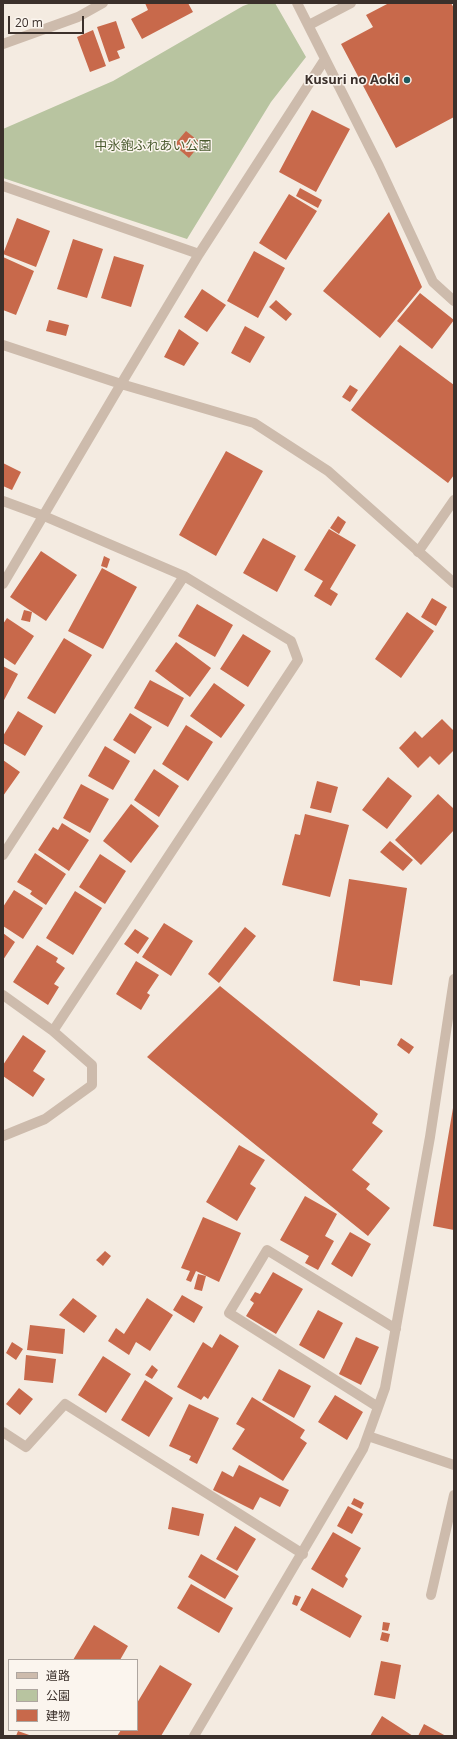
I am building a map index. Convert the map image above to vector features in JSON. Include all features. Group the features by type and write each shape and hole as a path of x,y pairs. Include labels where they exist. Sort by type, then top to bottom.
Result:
{"street":[{"path":"3,44 78,17 103,3"},
{"path":"297,3 379,166 433,282 454,301"},
{"path":"309,25 352,3"},
{"path":"3,584 199,254 325,59"},
{"path":"3,186 199,254"},
{"path":"3,345 121,384 254,423 328,472 454,583"},
{"path":"418,552 454,500"},
{"path":"3,501 44,516 184,576 291,641 298,660 53,1031"},
{"path":"3,855 184,576"},
{"path":"194,1736 303,1554 363,1449 385,1388 430,1137 454,979"},
{"path":"3,995 53,1031 92,1065 92,1085 44,1119 3,1136"},
{"path":"378,1407 228,1313 267,1250 396,1330"},
{"path":"3,1432 26,1447 65,1404 303,1554"},
{"path":"368,1436 454,1466"},
{"path":"431,1595 454,1495"}],"green space":[{"name":"中氷鉋ふれあい公園","path":"251,3 275,3 306,57 271,102 187,239 3,178 3,129 113,81 243,6"}],"building":[{"path":"145,3 188,3 193,12 142,39 131,19 148,10"},
{"name":"Kusuri no Aoki","path":"389,3 451,3 454,8 454,117 396,148 341,44 373,27 366,15"},
{"path":"116,21 125,48 117,51 120,58 109,62 97,27"},
{"path":"93,30 106,66 90,72 77,37"},
{"path":"312,110 350,129 316,192 279,172"},
{"path":"186,131 201,143 189,158 174,145"},
{"path":"300,188 322,200 318,208 296,196"},
{"path":"289,194 317,211 286,260 259,243"},
{"path":"389,212 422,287 380,338 323,291"},
{"path":"17,218 50,231 36,267 3,254"},
{"path":"73,239 103,249 87,298 57,289"},
{"path":"254,251 285,268 258,318 227,301"},
{"path":"114,256 144,265 131,307 101,298"},
{"path":"3,257 34,271 16,315 3,310"},
{"path":"202,289 226,305 207,332 184,317"},
{"path":"420,293 454,320 432,349 397,321"},
{"path":"276,300 292,314 286,321 269,307"},
{"path":"49,320 69,325 66,336 46,331"},
{"path":"245,326 265,337 250,363 231,353"},
{"path":"179,329 199,343 184,366 164,357"},
{"path":"400,345 454,385 454,475 448,483 351,410"},
{"path":"350,385 358,390 350,402 342,397"},
{"path":"226,451 263,471 216,556 179,535"},
{"path":"3,463 21,472 12,490 3,486"},
{"path":"338,516 346,522 339,534 330,528"},
{"path":"329,529 356,545 330,589 338,594 331,606 314,596 323,581 304,570"},
{"path":"263,538 296,556 277,592 243,573"},
{"path":"41,551 77,575 46,621 10,597"},
{"path":"104,556 110,559 107,568 101,566"},
{"path":"102,568 137,587 103,649 68,631"},
{"path":"432,598 447,607 436,626 421,617"},
{"path":"197,604 233,625 215,657 178,636"},
{"path":"24,610 32,612 30,622 21,620"},
{"path":"407,612 434,631 401,678 375,659"},
{"path":"7,618 34,636 15,665 3,657 3,624"},
{"path":"243,634 271,651 248,687 220,669"},
{"path":"64,638 92,655 55,714 27,698"},
{"path":"176,642 211,668 190,697 155,671"},
{"path":"3,666 18,674 3,702"},
{"path":"150,680 184,698 168,727 134,708"},
{"path":"214,683 245,705 221,738 190,716"},
{"path":"18,711 43,726 25,756 3,743 3,736"},
{"path":"130,713 152,727 135,754 113,740"},
{"path":"442,719 454,731 454,750 439,765 430,756 418,768 399,748 415,731 422,738"},
{"path":"186,725 213,742 188,781 162,764"},
{"path":"105,746 130,761 113,790 88,776"},
{"path":"3,760 20,772 3,796"},
{"path":"154,769 179,786 159,817 134,800"},
{"path":"388,777 412,796 387,829 362,810"},
{"path":"317,781 338,787 331,813 310,808"},
{"path":"81,784 109,799 90,833 63,818"},
{"path":"438,794 454,809 454,830 421,865 395,840"},
{"path":"131,804 159,826 131,863 103,841"},
{"path":"305,814 349,825 330,897 282,885 295,834 300,835"},
{"path":"62,823 89,840 69,871 38,850 53,827 58,830"},
{"path":"390,841 413,860 403,871 380,852"},
{"path":"35,853 66,874 46,905 30,894 32,891 17,882"},
{"path":"100,854 126,871 105,904 79,887"},
{"path":"349,879 407,888 392,985 360,980 360,986 333,981"},
{"path":"14,890 43,908 23,939 3,926 3,907"},
{"path":"75,891 102,908 73,955 46,938"},
{"path":"164,923 193,941 171,976 142,957"},
{"path":"245,927 256,936 219,983 208,974"},
{"path":"135,929 149,938 138,954 124,944"},
{"path":"3,933 15,942 3,960"},
{"path":"37,945 58,958 56,962 65,968 54,984 59,987 48,1005 13,982"},
{"path":"136,961 159,975 147,993 150,995 141,1010 116,994"},
{"path":"220,986 378,1114 372,1123 383,1131 352,1170 370,1184 366,1189 390,1208 368,1236 147,1057"},
{"path":"23,1035 46,1051 33,1071 45,1079 33,1097 3,1076 3,1065"},
{"path":"401,1038 414,1047 409,1054 397,1045"},
{"path":"454,1108 454,1230 433,1226"},
{"path":"239,1145 265,1160 250,1184 256,1188 237,1221 206,1202"},
{"path":"305,1196 337,1214 325,1236 334,1241 318,1270 305,1263 309,1256 280,1240"},
{"path":"203,1217 241,1233 219,1282 196,1271 191,1282 186,1280 190,1271 181,1268"},
{"path":"350,1232 371,1244 352,1277 331,1264"},
{"path":"105,1251 111,1256 103,1266 96,1260"},
{"path":"273,1272 303,1289 276,1334 246,1316 254,1303 250,1300 255,1292 260,1294"},
{"path":"198,1274 206,1276 202,1291 194,1289"},
{"path":"182,1295 203,1307 194,1323 173,1310"},
{"path":"73,1298 97,1316 84,1333 59,1315"},
{"path":"147,1298 173,1315 150,1351 136,1342 129,1355 108,1341 116,1328 124,1334"},
{"path":"318,1310 343,1323 324,1359 299,1345"},
{"path":"30,1325 65,1329 63,1354 27,1350"},
{"path":"220,1334 239,1346 208,1399 204,1396 201,1400 177,1387 203,1342 212,1348"},
{"path":"356,1337 379,1347 361,1385 339,1374"},
{"path":"12,1342 23,1349 16,1360 6,1353"},
{"path":"26,1355 56,1359 53,1383 24,1380"},
{"path":"103,1356 131,1374 106,1413 78,1395"},
{"path":"152,1365 158,1370 152,1379 145,1375"},
{"path":"279,1369 311,1386 294,1418 262,1400"},
{"path":"145,1380 173,1398 149,1437 121,1420"},
{"path":"19,1388 33,1399 20,1415 6,1404"},
{"path":"335,1395 363,1412 347,1440 318,1422"},
{"path":"252,1397 305,1430 300,1438 307,1443 283,1481 232,1449 245,1429 236,1424"},
{"path":"189,1404 219,1418 197,1464 189,1460 191,1456 169,1446"},
{"path":"239,1465 289,1490 280,1507 260,1497 253,1510 213,1490 222,1471 233,1477"},
{"path":"354,1498 364,1503 361,1509 351,1504"},
{"path":"348,1506 363,1514 352,1534 337,1526"},
{"path":"172,1507 204,1514 199,1536 168,1529"},
{"path":"235,1526 256,1539 237,1571 216,1559"},
{"path":"333,1532 361,1548 345,1576 348,1579 343,1588 311,1569"},
{"path":"201,1554 239,1576 225,1599 188,1577"},
{"path":"191,1584 233,1608 219,1633 177,1608"},
{"path":"312,1588 362,1616 350,1638 300,1610"},
{"path":"295,1595 301,1597 297,1606 292,1604"},
{"path":"383,1622 390,1623 388,1631 382,1630"},
{"path":"94,1625 128,1646 121,1659 74,1659"},
{"path":"382,1632 390,1634 388,1642 380,1640"},
{"path":"381,1661 401,1665 395,1699 374,1695"},
{"path":"160,1665 192,1684 161,1736 117,1736 120,1731 138,1731 138,1701"},
{"path":"382,1716 413,1736 370,1736"},
{"path":"424,1724 446,1736 418,1736"},
{"path":"18,1731 32,1736 16,1736"}],"place":[{"name":"Kusuri no Aoki","path":"407,80"}]}
